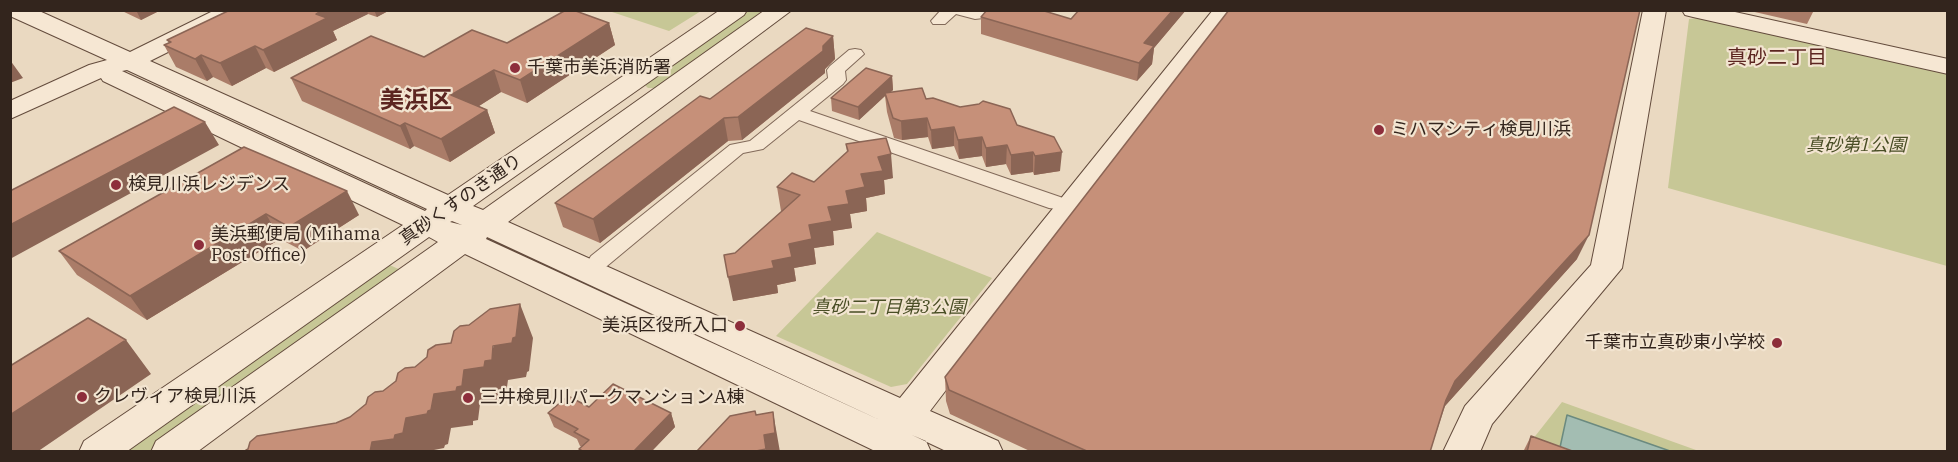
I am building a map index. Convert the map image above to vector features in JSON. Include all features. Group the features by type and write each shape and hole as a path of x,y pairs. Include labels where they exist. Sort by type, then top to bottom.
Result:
{"street":[{"path":"17,10 114,70"},
{"path":"10,126 114,70 234,10"},
{"name":"真砂くすのき通り","path":"97,452 736,10"},
{"name":"真砂くすのき通り","path":"169,452 782,10"},
{"path":"959,10 975,14 1009,10"},
{"path":"473,232 893,448 906,416 1225,10"},
{"path":"1461,452 1478,416 1587,292 1606,267 1655,10"},
{"path":"1693,10 1947,67"},
{"path":"10,29 114,70 473,232 906,416 985,452"},
{"path":"599,261 737,149 756,145 837,80 836,70 855,54"},
{"path":"10,111 114,70"},
{"path":"795,112 1056,203"}],"green space":[{"path":"609,11 701,11 669,31"},
{"path":"748,11 770,11 657,88 648,88 645,85 646,81"},
{"name":"真砂第1公園","path":"1698,18 1947,74 1947,266 1668,188 1689,19"},
{"name":"真砂二丁目第3公園","path":"877,232 992,278 907,384 891,387 776,336"},
{"path":"385,263 403,271 152,451 115,452"},
{"path":"1562,402 1696,450 1696,452 1530,452 1525,449"}],"shaded area":[{"path":"1567,415 1670,451 1559,452"}],"building":[{"path":"230,10 322,10 316,14 327,18 263,50 255,46 220,63 201,55 195,59 164,45 171,42 167,40"},
{"path":"566,10 573,10 609,23 520,80 494,70 451,95 487,110 441,139 405,123 400,126 291,78 371,36 424,57 472,30 507,43"},
{"path":"987,10 1041,10 1071,19 1079,10 1173,10 1144,43 1154,46 1139,63 981,17"},
{"name":"ミハマシティ検見川浜","path":"1229,10 1640,10 1589,235 1455,381 1446,400 1430,452 1089,452 949,390 945,377"},
{"path":"806,28 833,36 823,46 823,51 738,117 724,118 593,219 555,203 700,96 710,99"},
{"path":"866,68 892,76 858,107 831,98"},
{"path":"922,88 926,99 933,98 960,107 979,104 983,101 1010,109 1017,125 1054,137 1062,152 1035,156 1033,152 1011,155 1007,145 986,148 982,137 958,140 954,127 931,130 927,118 901,121 893,118 885,93"},
{"path":"174,107 205,122 10,225 10,191"},
{"path":"886,138 891,154 878,157 883,171 861,174 865,187 846,191 849,204 828,207 832,221 809,225 812,239 789,244 792,257 772,261 774,268 728,277 724,255 735,253 800,195 777,187 792,173 814,182 848,151 846,144"},
{"path":"244,147 347,191 289,227 266,214 130,296 59,251"},
{"path":"520,304 516,337 513,338 512,343 493,346 492,360 485,361 484,367 464,370 462,386 457,387 456,391 434,394 431,410 427,414 406,418 403,433 395,435 394,439 372,442 370,452 243,452 257,436 336,423 350,417 366,404 368,397 375,392 383,391 396,381 398,373 405,368 415,367 427,357 428,350 436,345 451,343 454,331 460,326 469,325 490,309"},
{"path":"88,318 126,340 10,415 10,366"},
{"path":"613,384 671,413 633,452 584,452 579,449 589,440 574,432 578,429 548,413 568,396 589,407"},
{"path":"755,411 756,415 773,412 775,433 764,435 766,449 751,452 696,452 730,416"},
{"path":"1531,436 1575,452 1527,452"}],"place":[{"name":"千葉市美浜消防署","path":"515,68"},
{"name":"ミハマシティ検見川浜","path":"1379,130"},
{"name":"検見川浜レジデンス","path":"116,185"},
{"name":"美浜郵便局 (Mihama Post Office)","path":"199,245"},
{"name":"美浜区役所入口","path":"740,326"},
{"name":"千葉市立真砂東小学校","path":"1777,343"},
{"name":"クレヴィア検見川浜","path":"82,397"},
{"name":"三井検見川パークマンションA棟","path":"468,398"}],"district":[{"name":"真砂二丁目","path":"1777,58"},
{"name":"美浜区","path":"416,101"}]}
